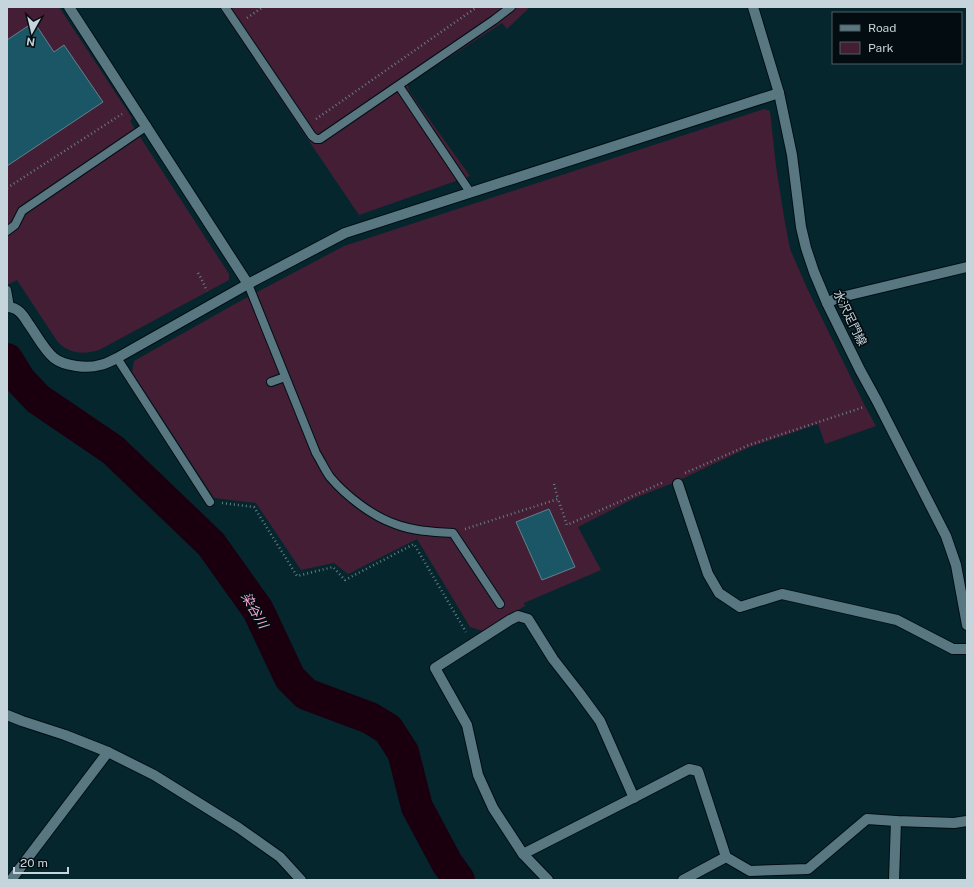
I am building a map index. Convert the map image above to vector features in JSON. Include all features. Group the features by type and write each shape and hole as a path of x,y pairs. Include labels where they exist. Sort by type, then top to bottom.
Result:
{"street":[{"path":"69,7 248,284"},
{"name":"水沢足門線","path":"753,7 779,93 792,155 801,227 814,272 827,303 860,370 946,536 956,565 967,625"},
{"path":"9,307 18,310 23,315 47,350 55,358 64,363 75,366 99,366 117,358 248,284 345,233 779,93"},
{"path":"827,303 837,298 967,267"},
{"path":"678,484 708,574 719,592 740,607 782,594 897,620 952,649 967,649"},
{"path":"548,880 523,854 493,808 478,775 467,725 435,668 518,616 528,619 554,659 600,721 634,798"},
{"path":"7,715 108,752 154,775 239,828 280,857 301,880"},
{"path":"11,880 108,752"},
{"path":"523,854 689,769 698,771 726,857 750,871 808,869 867,819 954,824 967,821"},
{"path":"894,880 896,821"},
{"path":"683,880 726,857"}],"lane":[{"path":"225,7 312,136 316,139 320,139 512,7"},
{"path":"398,86 470,192"},
{"path":"7,231 15,225 22,211 147,126"},
{"path":"248,284 316,453 330,477 362,507 377,516 395,524 418,530 453,532 500,604"},
{"path":"7,290 9,307"},
{"path":"117,358 210,502"},
{"path":"271,382 286,377"}],"path":[{"path":"245,20 263,7"},
{"path":"314,121 476,7"},
{"path":"7,188 122,115 126,108"},
{"path":"198,273 209,295"},
{"path":"682,474 749,445 868,405"},
{"path":"554,484 567,525 668,480"},
{"path":"453,532 558,499"},
{"path":"210,502 254,507 297,576 332,567 345,580 414,544 466,632 486,636"}],"green space":[{"path":"7,7 59,7 132,118 130,121 229,274 229,280 93,352 82,353 66,349 57,341 17,280 7,285"},
{"path":"219,7 527,7 528,9 507,29 502,23 408,84 409,91 470,176 359,215"},
{"path":"764,109 770,111 776,166 790,249 807,288 876,426 825,444 818,424 750,447 673,483 635,498 578,527 601,570 524,603 525,606 483,631 470,627 417,539 348,574 334,563 301,570 256,503 214,498 132,372 134,361 233,305 344,246"}],"building":[{"path":"34,22 54,52 64,45 103,102 7,166 7,40"},
{"path":"549,509 575,567 542,580 516,522"}],"waterway":[{"name":"染谷川","path":"7,359 20,380 38,399 113,450 211,544 258,610 290,678 306,694 370,718 388,729 403,752 417,807 447,863 459,880"}]}
